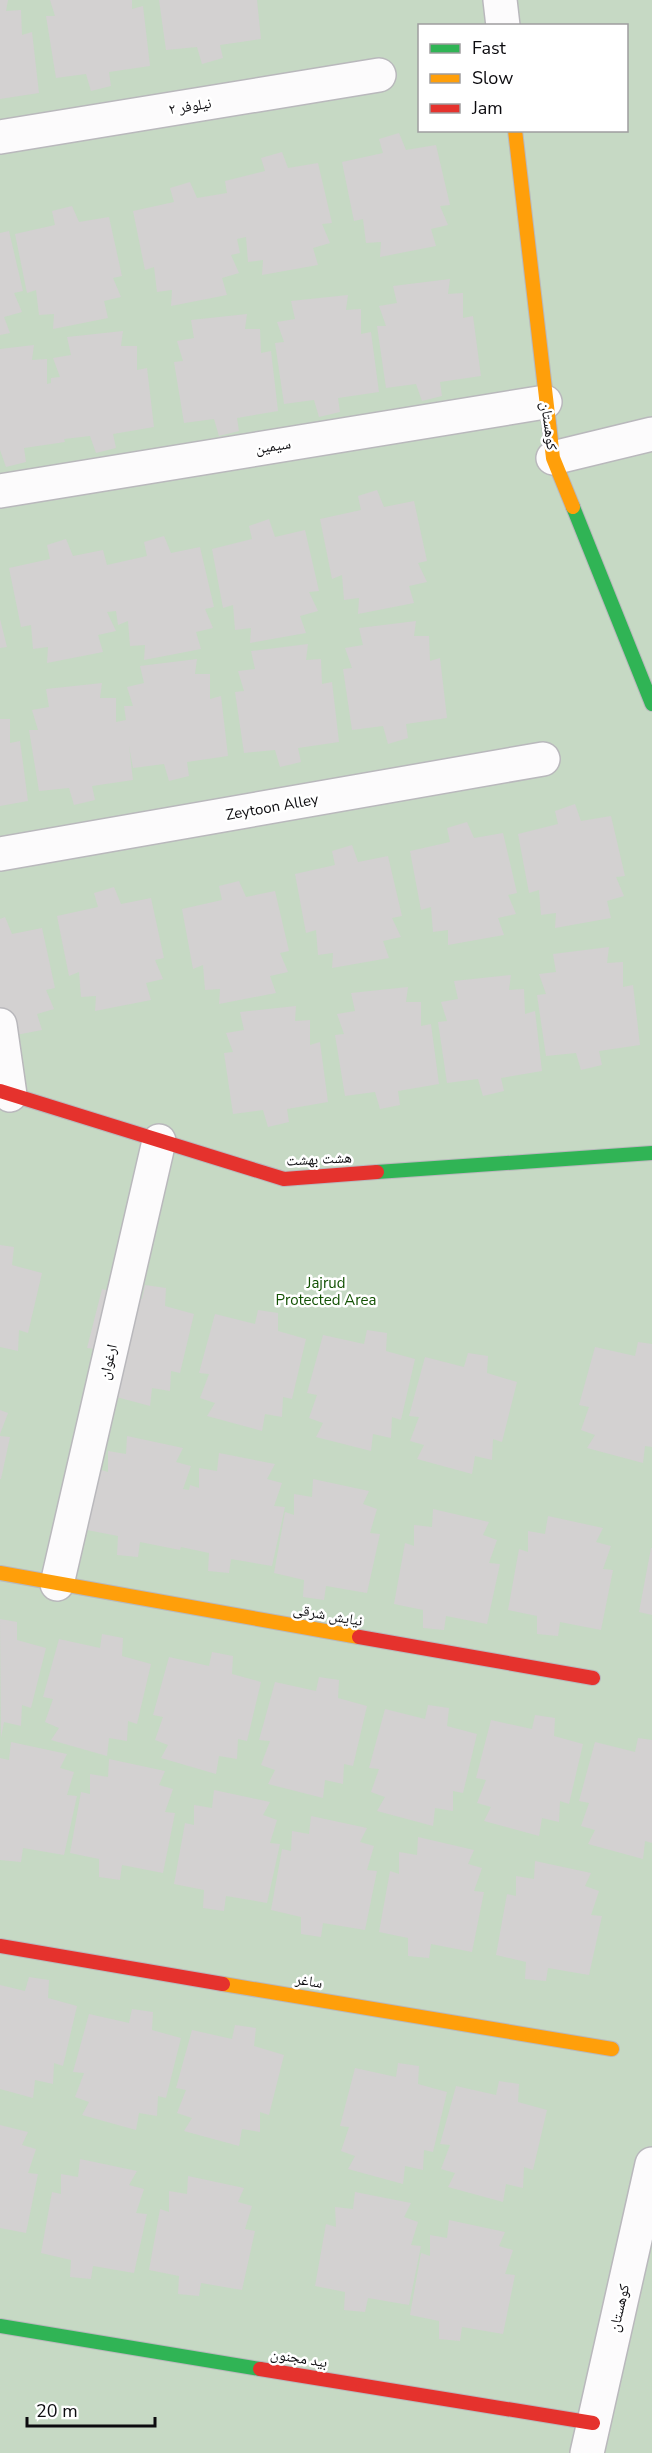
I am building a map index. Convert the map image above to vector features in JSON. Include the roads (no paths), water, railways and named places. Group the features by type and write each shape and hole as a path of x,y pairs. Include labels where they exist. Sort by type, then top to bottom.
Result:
{"street":[{"path":"500,0 503,24"},
{"name":"نیلوفر ۲","path":"0,137 379,75"},
{"name":"کوهستان","path":"515,132 553,458 652,704"},
{"name":"سیمین","path":"0,490 545,402"},
{"path":"553,458 652,434"},
{"name":"Zeytoon Alley","path":"0,854 543,759"},
{"path":"0,1025 5,1093"},
{"name":"هشت بهشت","path":"5,1093 284,1179 652,1153"},
{"name":"ارغوان","path":"57,1584 159,1141"},
{"name":"نیایش شرقی","path":"0,1573 593,1678"},
{"name":"ساغر","path":"0,1947 612,2049"},
{"name":"کوهستان","path":"590,2438 651,2173"},
{"name":"بید مجنون","path":"0,2326 590,2438"}],"park label":[{"name":"Jajrud Protected Area","path":"326,1292"}]}
